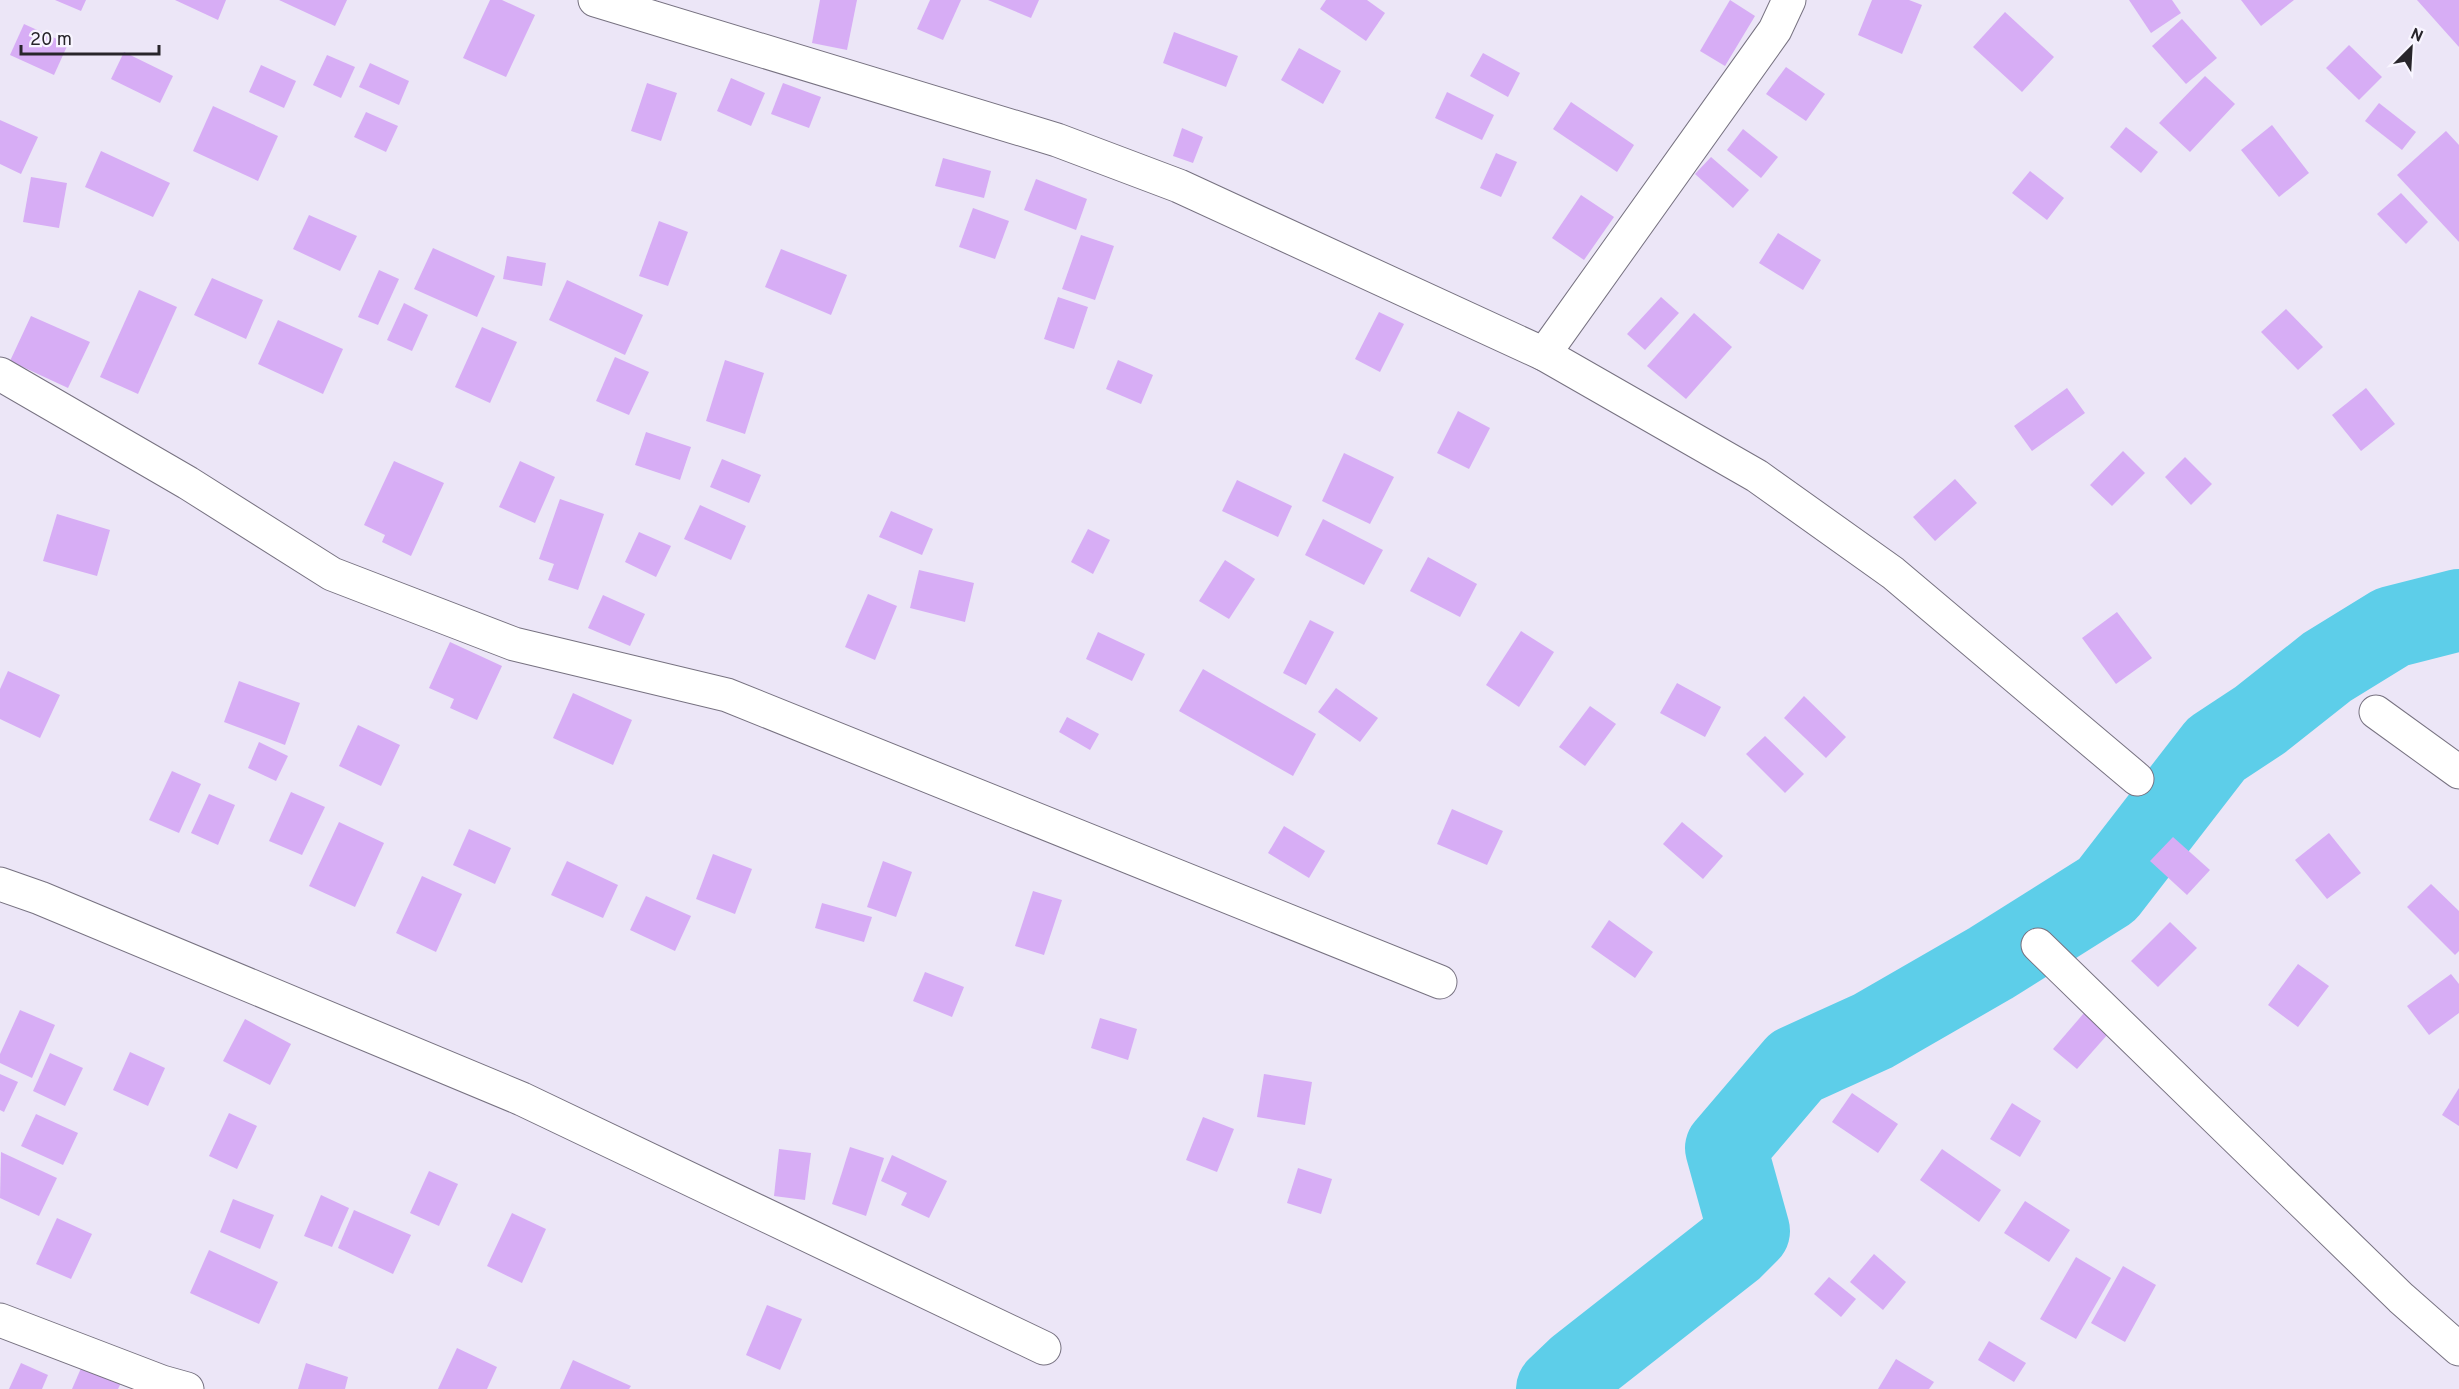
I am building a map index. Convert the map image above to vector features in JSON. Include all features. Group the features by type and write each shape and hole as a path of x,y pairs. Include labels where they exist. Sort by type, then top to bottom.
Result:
{"street":[{"path":"595,0 1057,140 1179,186 1544,354 1757,476 1893,573 2137,779"},
{"path":"1544,354 1775,30 1789,0"},
{"path":"0,374 188,483 333,574 514,644 726,695 1440,982"},
{"path":"2376,712 2459,772"},
{"path":"0,884 40,898 522,1099 1044,1348"},
{"path":"2038,945 2401,1298 2459,1349"},
{"path":"0,1320 162,1382 187,1389"}],"building":[{"path":"55,0 86,0 81,11"},
{"path":"175,0 226,0 218,20"},
{"path":"279,0 347,0 335,26"},
{"path":"490,0 502,0 535,15 506,77 463,58"},
{"path":"820,0 857,0 847,50 812,43"},
{"path":"930,0 961,0 943,40 917,29"},
{"path":"988,0 1039,0 1031,18"},
{"path":"1326,0 1367,0 1385,13 1366,41 1320,9"},
{"path":"1730,0 1755,16 1725,66 1700,51"},
{"path":"1872,0 1909,0 1922,5 1902,54 1858,35"},
{"path":"2129,0 2172,0 2181,13 2151,33"},
{"path":"2241,0 2294,0 2261,26"},
{"path":"2417,0 2459,0 2459,47"},
{"path":"2005,12 2054,57 2022,92 1973,47"},
{"path":"2182,19 2217,58 2186,84 2152,46"},
{"path":"24,24 68,44 54,75 10,55"},
{"path":"1174,32 1238,56 1226,87 1163,63"},
{"path":"2349,45 2382,77 2359,100 2326,68"},
{"path":"1299,48 1341,71 1323,104 1281,80"},
{"path":"124,52 173,76 160,103 111,79"},
{"path":"1483,53 1520,73 1508,97 1470,76"},
{"path":"327,55 355,67 341,98 313,85"},
{"path":"370,63 409,81 399,105 359,87"},
{"path":"261,65 296,81 284,108 249,92"},
{"path":"1786,67 1825,94 1806,121 1766,94"},
{"path":"2205,76 2235,104 2190,152 2159,123"},
{"path":"731,78 765,93 751,126 717,111"},
{"path":"647,83 677,93 661,141 631,131"},
{"path":"783,83 821,97 809,128 771,114"},
{"path":"1447,92 1494,115 1482,140 1435,118"},
{"path":"1571,102 1634,145 1617,172 1553,129"},
{"path":"2379,103 2416,132 2402,150 2365,121"},
{"path":"213,106 278,136 258,181 193,151"},
{"path":"366,112 398,126 386,152 354,137"},
{"path":"0,120 38,137 21,174 0,164"},
{"path":"2272,125 2309,173 2279,197 2241,150"},
{"path":"2126,127 2158,152 2141,173 2110,147"},
{"path":"1182,128 1203,137 1193,163 1173,156"},
{"path":"1743,129 1778,157 1761,178 1727,150"},
{"path":"2446,131 2459,145 2459,242 2397,175"},
{"path":"101,151 170,183 153,217 85,187"},
{"path":"1496,153 1517,162 1501,197 1480,188"},
{"path":"1711,157 1749,190 1733,208 1695,174"},
{"path":"943,158 991,171 984,198 935,186"},
{"path":"2030,171 2064,198 2047,220 2012,193"},
{"path":"31,177 67,183 59,228 23,222"},
{"path":"1036,179 1087,199 1076,230 1024,210"},
{"path":"2401,193 2428,222 2406,244 2377,214"},
{"path":"1581,195 1614,217 1584,260 1552,238"},
{"path":"973,208 1009,221 995,259 959,247"},
{"path":"309,215 357,236 340,271 293,249"},
{"path":"659,221 688,232 668,286 639,276"},
{"path":"1778,233 1821,260 1803,290 1759,263"},
{"path":"1081,235 1114,246 1095,300 1062,289"},
{"path":"433,248 495,276 477,317 414,289"},
{"path":"781,249 847,275 831,315 765,287"},
{"path":"507,256 546,263 542,286 503,279"},
{"path":"379,270 399,279 378,325 358,317"},
{"path":"212,278 263,300 246,339 194,315"},
{"path":"567,280 643,315 625,355 549,320"},
{"path":"139,290 177,307 138,394 100,377"},
{"path":"1058,297 1088,307 1074,349 1044,339"},
{"path":"1661,297 1679,313 1645,350 1627,334"},
{"path":"404,303 428,315 412,351 387,340"},
{"path":"2286,309 2323,347 2298,370 2261,332"},
{"path":"1379,312 1404,324 1380,372 1355,359"},
{"path":"1694,313 1732,347 1686,399 1647,366"},
{"path":"31,316 90,342 68,388 10,361"},
{"path":"278,320 343,349 323,394 258,364"},
{"path":"482,327 517,342 490,403 455,387"},
{"path":"615,357 649,372 629,415 596,401"},
{"path":"725,360 764,373 745,434 706,421"},
{"path":"1118,360 1153,375 1141,404 1106,389"},
{"path":"2067,388 2085,413 2032,451 2014,426"},
{"path":"2366,388 2395,424 2361,451 2332,415"},
{"path":"1458,411 1490,428 1469,469 1437,453"},
{"path":"646,432 691,447 680,480 635,465"},
{"path":"2123,451 2145,473 2112,506 2090,485"},
{"path":"1344,453 1394,477 1370,524 1322,501"},
{"path":"2185,457 2212,484 2191,505 2165,477"},
{"path":"722,459 761,475 749,503 710,487"},
{"path":"394,461 444,483 411,556 382,542 385,535 364,525"},
{"path":"520,461 555,477 535,523 499,507"},
{"path":"1955,479 1977,503 1935,541 1913,517"},
{"path":"1237,480 1292,506 1278,537 1222,511"},
{"path":"560,499 604,514 578,590 548,580 554,564 539,559"},
{"path":"700,505 746,526 731,560 684,539"},
{"path":"891,511 933,529 922,555 879,537"},
{"path":"57,514 110,530 97,576 43,561"},
{"path":"1323,519 1383,550 1364,585 1305,555"},
{"path":"1088,529 1110,540 1093,574 1071,562"},
{"path":"639,532 671,546 656,577 625,562"},
{"path":"1428,557 1477,584 1460,617 1410,591"},
{"path":"1225,560 1255,579 1229,619 1199,601"},
{"path":"919,570 974,583 965,622 910,608"},
{"path":"868,594 897,606 875,660 845,647"},
{"path":"603,595 645,614 630,646 588,628"},
{"path":"2117,612 2152,658 2116,684 2082,638"},
{"path":"1310,620 1334,632 1306,685 1283,673"},
{"path":"1521,631 1554,652 1519,707 1486,685"},
{"path":"1098,632 1145,654 1132,681 1086,659"},
{"path":"450,642 502,666 477,720 450,708 454,699 429,688"},
{"path":"1203,669 1316,734 1293,776 1179,711"},
{"path":"8,671 60,695 40,738 0,719 0,689"},
{"path":"239,681 300,703 285,745 224,722"},
{"path":"1677,683 1721,707 1705,737 1660,713"},
{"path":"1336,688 1378,718 1360,742 1318,712"},
{"path":"573,693 632,720 613,765 553,738"},
{"path":"1804,696 1846,737 1826,758 1784,718"},
{"path":"1590,706 1616,724 1585,766 1559,747"},
{"path":"1067,717 1099,734 1090,750 1059,732"},
{"path":"358,725 400,745 381,786 339,766"},
{"path":"1765,736 1804,774 1785,793 1746,754"},
{"path":"259,742 288,756 276,781 248,768"},
{"path":"172,771 201,784 179,833 149,820"},
{"path":"291,792 325,807 302,855 269,841"},
{"path":"209,794 235,805 218,845 191,833"},
{"path":"1452,809 1503,831 1487,865 1437,844"},
{"path":"339,822 384,843 355,907 309,886"},
{"path":"1682,822 1723,856 1703,879 1663,844"},
{"path":"1284,826 1325,851 1309,878 1268,853"},
{"path":"469,829 511,848 495,884 453,865"},
{"path":"2329,833 2361,873 2327,899 2295,860"},
{"path":"2173,837 2210,870 2187,895 2150,861"},
{"path":"713,854 752,869 735,914 696,899"},
{"path":"567,861 618,885 603,918 551,895"},
{"path":"883,861 912,872 896,917 867,907"},
{"path":"422,876 462,894 436,952 396,933"},
{"path":"2431,884 2459,911 2459,951 2455,955 2407,907"},
{"path":"1033,891 1062,900 1044,955 1015,946"},
{"path":"646,896 691,916 675,951 630,930"},
{"path":"822,903 872,917 864,942 815,928"},
{"path":"1609,920 1653,952 1635,978 1591,947"},
{"path":"2170,922 2197,948 2158,987 2131,961"},
{"path":"2298,964 2329,986 2298,1027 2268,1005"},
{"path":"925,972 964,987 952,1017 913,1001"},
{"path":"2451,974 2459,984 2459,1013 2429,1035 2407,1006"},
{"path":"20,1010 55,1025 32,1078 0,1063 0,1054"},
{"path":"2084,1013 2108,1034 2077,1069 2053,1049"},
{"path":"1100,1018 1137,1029 1128,1060 1091,1048"},
{"path":"245,1019 291,1044 270,1085 223,1061"},
{"path":"130,1052 165,1068 148,1106 113,1090"},
{"path":"50,1053 83,1068 65,1106 33,1091"},
{"path":"0,1074 18,1082 4,1112 0,1110"},
{"path":"1264,1074 1312,1082 1305,1125 1257,1117"},
{"path":"2459,1088 2459,1126 2442,1115"},
{"path":"1852,1093 1898,1124 1878,1153 1832,1122"},
{"path":"2012,1103 2041,1121 2020,1157 1990,1139"},
{"path":"229,1113 257,1126 237,1169 209,1156"},
{"path":"36,1114 78,1133 63,1165 21,1146"},
{"path":"1203,1117 1234,1129 1217,1172 1186,1160"},
{"path":"850,1147 884,1158 866,1216 832,1204"},
{"path":"779,1149 811,1153 805,1200 774,1196"},
{"path":"1942,1149 2001,1190 1979,1222 1920,1180"},
{"path":"1,1152 57,1178 39,1216 0,1198"},
{"path":"892,1155 947,1181 929,1218 901,1205 907,1193 881,1181"},
{"path":"1298,1168 1332,1179 1321,1214 1287,1203"},
{"path":"429,1171 458,1184 439,1226 410,1213"},
{"path":"321,1195 349,1208 332,1247 304,1236"},
{"path":"233,1199 274,1215 260,1249 220,1232"},
{"path":"2025,1201 2070,1230 2049,1262 2004,1233"},
{"path":"354,1210 411,1235 393,1274 338,1248"},
{"path":"512,1213 546,1229 522,1283 487,1266"},
{"path":"57,1218 92,1234 71,1279 36,1264"},
{"path":"209,1250 278,1282 259,1324 190,1293"},
{"path":"1874,1254 1906,1282 1883,1310 1850,1282"},
{"path":"2076,1257 2111,1278 2076,1339 2040,1319"},
{"path":"2123,1266 2156,1285 2125,1342 2091,1323"},
{"path":"1829,1277 1856,1299 1841,1317 1814,1294"},
{"path":"767,1305 802,1319 780,1370 746,1355"},
{"path":"1989,1341 2026,1363 2014,1382 1978,1360"},
{"path":"457,1348 497,1367 487,1389 438,1389"},
{"path":"1896,1359 1934,1382 1929,1389 1878,1389"},
{"path":"573,1360 631,1386 629,1389 560,1389"},
{"path":"21,1363 48,1375 42,1389 9,1389"},
{"path":"306,1363 348,1377 345,1389 298,1389"},
{"path":"82,1366 121,1383 118,1389 72,1389"}],"waterway":[{"path":"1557,1389 1579,1368 1732,1248 1749,1231 1726,1148 1796,1066 1873,1031 1991,963 2107,890 2216,749 2260,720 2327,667 2392,627 2459,610"}]}
